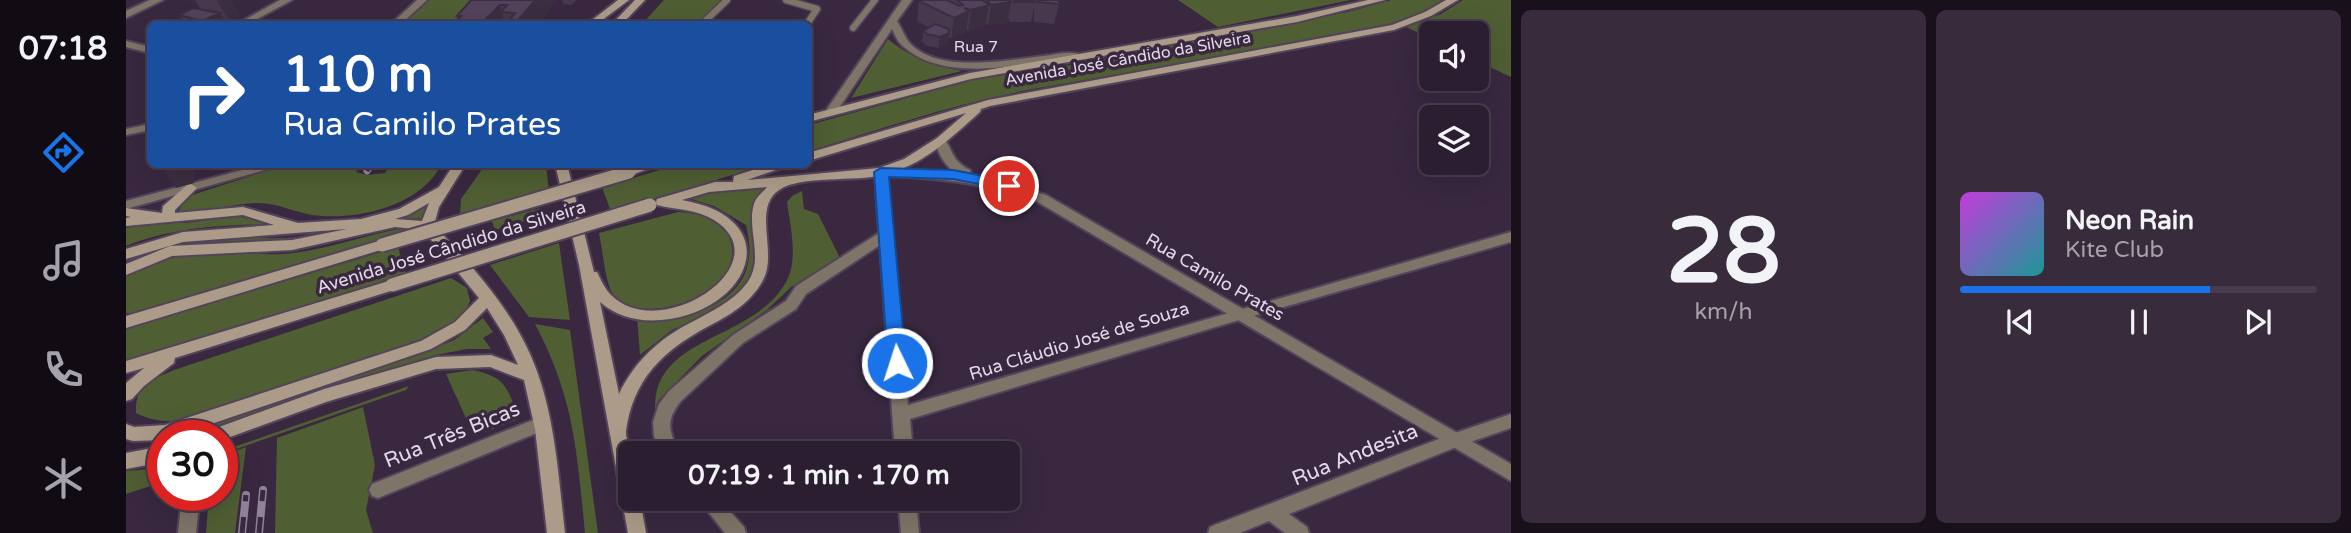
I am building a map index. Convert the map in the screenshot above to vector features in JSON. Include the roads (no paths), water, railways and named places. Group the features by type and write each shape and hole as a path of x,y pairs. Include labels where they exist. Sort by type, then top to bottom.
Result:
{"main road":[{"path":"596,21 624,0"},
{"path":"620,21 640,0"},
{"name":"Avenida José Cândido da Silveira","path":"812,118 970,76 1297,19 1380,0"},
{"name":"Avenida José Cândido da Silveira","path":"812,157 878,134 988,103 1394,27 1428,14 1453,0"},
{"path":"708,188 881,172 908,162 941,141 966,116 988,103"},
{"path":"427,226 433,207 457,168"},
{"path":"562,168 586,265 620,441"},
{"name":"Avenida José Cândido da Silveira","path":"126,322 642,168"},
{"name":"Avenida José Cândido da Silveira","path":"126,367 774,168"},
{"path":"618,433 627,393 659,350 680,335 725,312 748,292 759,275 762,263 761,202 772,188 788,181"},
{"path":"170,218 167,209 191,188"},
{"path":"126,254 183,237 361,223 403,212 442,190"},
{"path":"586,265 604,298 617,308 631,313 668,314 688,310 711,299 724,288 739,267 740,244 734,232 712,214 681,204 656,204"},
{"path":"126,222 243,211 303,229"},
{"path":"126,212 170,218"},
{"path":"126,270 170,251 292,245 395,223 427,226 469,272 510,331 530,376 543,423 556,533"},
{"path":"126,431 133,434 165,432 426,345 460,326 487,299"},
{"path":"126,394 138,381 180,351"},
{"path":"238,427 324,396 436,363 491,361 530,376"},
{"path":"126,461 147,457"},
{"path":"633,511 637,533"}],"street":[{"path":"126,15 158,0"},
{"path":"248,21 287,0"},
{"path":"399,21 422,0"},
{"path":"831,112 907,0"},
{"path":"893,22 901,40"},
{"path":"883,37 901,40"},
{"name":"Rua 7","path":"901,40 912,51 956,65 990,65 1054,56 1078,56"},
{"path":"126,44 147,49"},
{"path":"126,132 147,128"},
{"path":"941,141 944,155 953,167 977,178"},
{"path":"126,205 265,168"},
{"path":"881,172 903,441"},
{"name":"Rua Camilo Prates","path":"881,172 977,178 1041,198 1511,473"},
{"path":"665,441 662,422 664,409 675,396 738,339 791,305 801,290 887,234"},
{"name":"Rua Cláudio José de Souza","path":"901,414 1511,237"},
{"name":"Rua Andesita","path":"1217,533 1455,440 1511,421"},
{"name":"Rua Três Bicas","path":"378,490 543,423"},
{"path":"187,533 189,511"},
{"path":"718,511 737,533"},
{"path":"908,511 910,533"},
{"path":"1273,513 1300,533"}],"lane":[{"path":"705,21 727,0"},
{"path":"786,0 817,9 809,21"},
{"path":"853,28 875,0"}],"railway":[{"path":"259,533 263,490"},
{"path":"242,533 246,495"}]}
